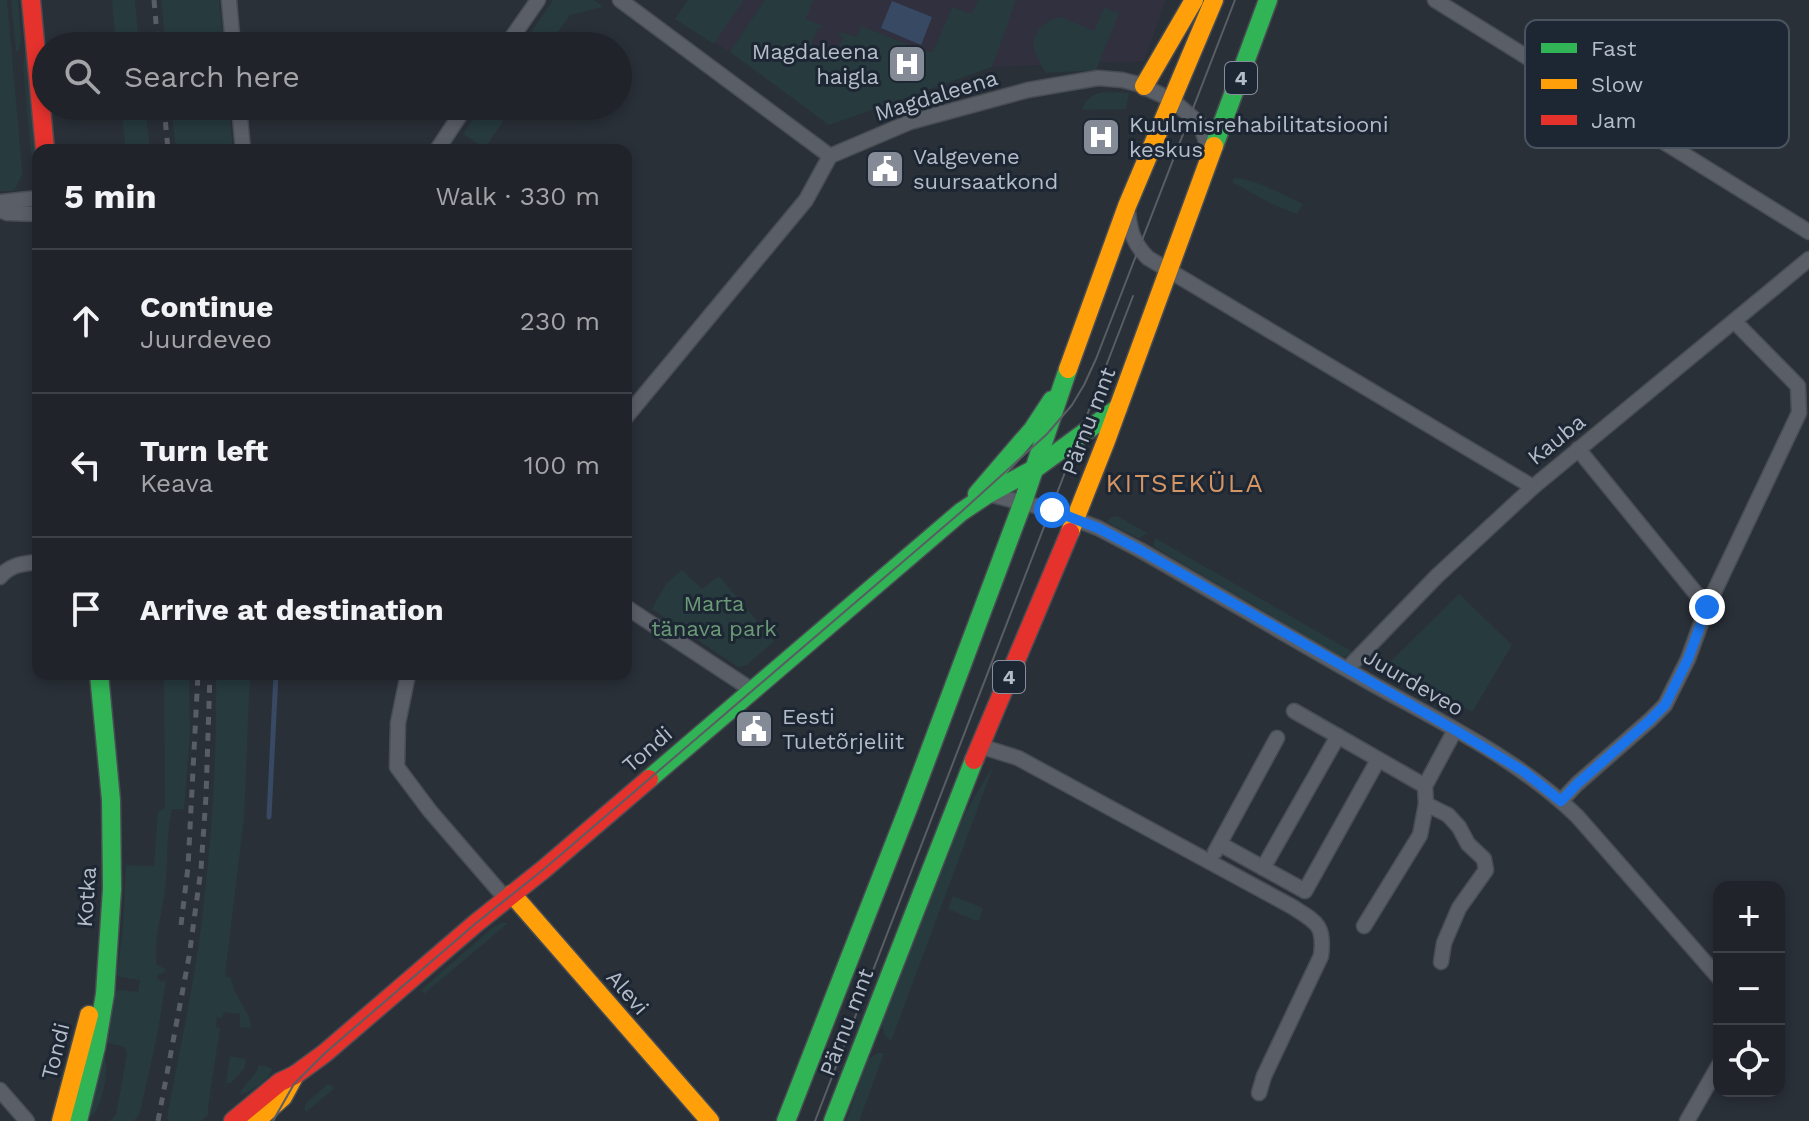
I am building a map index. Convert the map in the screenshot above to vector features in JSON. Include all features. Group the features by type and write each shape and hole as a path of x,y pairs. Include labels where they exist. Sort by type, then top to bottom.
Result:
{"main road":[{"path":"31,0 34,32"},
{"path":"1144,86 1194,0"},
{"name":"Pärnu mnt","path":"786,1121 1036,468 1062,384 1127,206 1214,0"},
{"name":"Pärnu mnt","path":"833,1121 980,746 1075,519 1170,272 1268,0"},
{"path":"42,120 44,144"},
{"path":"961,512 1033,429 1062,384"},
{"name":"Tondi","path":"233,1121 280,1082 325,1053 961,512 1036,468 1118,408"},
{"name":"Kotka","path":"78,1121 105,994 112,889 113,838 100,680"},
{"name":"Alevi","path":"509,896 710,1121"},
{"name":"Tondi","path":"61,1121 107,946"},
{"name":"Tondi","path":"256,1121 283,1097 295,1075"}],"street":[{"path":"229,0 232,32"},
{"path":"516,32 538,0"},
{"path":"620,0 830,156 806,200 632,410"},
{"path":"1435,0 1525,56"},
{"name":"Magdaleena","path":"830,156 910,122 1028,90 1098,78 1144,86 1172,100 1200,124 1211,155"},
{"path":"240,120 242,144"},
{"path":"441,144 457,120"},
{"path":"1674,148 1809,232"},
{"path":"0,202 32,199"},
{"path":"1127,206 1130,232 1148,258 1533,487"},
{"path":"0,210 32,214"},
{"name":"Kauba","path":"1347,669 1437,576 1533,487 1809,259"},
{"path":"1561,801 1665,705 1688,659 1707,607 1799,413 1798,386 1735,322"},
{"path":"1578,449 1707,607"},
{"name":"Juurdeveo","path":"988,494 1075,519 1140,550 1523,771 1577,816 1713,971"},
{"path":"0,577 15,565 32,563"},
{"path":"632,611 752,690"},
{"path":"407,680 398,723 397,767 430,811 509,896"},
{"path":"1294,711 1425,786"},
{"path":"1364,926 1420,835 1426,804 1425,786 1455,730"},
{"path":"1263,868 1338,736"},
{"path":"1210,863 1277,738"},
{"path":"980,746 1018,758 1317,923 1323,940 1321,956 1264,1076 1259,1093"},
{"path":"1220,844 1305,891 1378,760"},
{"path":"1426,804 1448,815 1459,827 1468,844 1484,859 1486,870 1459,908 1444,943 1441,962"},
{"path":"1687,1121 1713,1076"},
{"path":"0,1090 27,1121"}],"shaded area":[{"name":"Magdaleena haigla","path":"688,0 1166,0 1144,61 992,67 829,125 730,52 675,19"}],"green space":[{"path":"0,0 7,0 22,169 13,191 0,191"},
{"path":"11,0 18,0 19,51 16,51"},
{"path":"112,0 135,0 138,32 115,32"},
{"path":"161,0 219,0 222,32 164,32"},
{"path":"553,0 594,0 603,7 570,15 558,32 531,32"},
{"path":"688,0 744,0 714,44 675,19"},
{"path":"765,0 813,0 806,19 823,26 818,27 809,51 833,61 843,37 839,35 841,32 857,37 861,26 933,52 952,7 972,14 978,0 1016,0 992,67 829,125 730,52"},
{"path":"1104,8 1119,13 1096,70 1046,73 1034,49 1037,32 1050,21 1061,17 1094,31"},
{"path":"26,44 35,144 32,144 32,161 23,67"},
{"path":"1129,93 1126,109 1082,110 1095,95"},
{"path":"123,120 147,120 149,144 125,144"},
{"path":"173,120 230,120 232,144 175,144"},
{"path":"472,120 504,120 488,144 479,144 463,134"},
{"path":"1234,178 1260,184 1303,204 1297,214 1232,182"},
{"path":"1117,516 1147,533 1138,538 1107,522"},
{"path":"1155,538 1353,652 1348,657 1340,656 1156,548 1153,545"},
{"name":"Marta tänava park","path":"682,570 702,589 719,576 774,641 747,665 738,667 652,609 666,584"},
{"path":"1459,594 1512,645 1472,712 1390,662"},
{"path":"164,680 189,680 190,735 184,809 172,809 157,940 157,965 166,969 156,977 162,982 166,980 158,1031 140,1113 134,1121 109,1121 116,1115 127,1054 125,1047 107,1041 115,991 138,992 140,980 117,974 126,865 154,866 158,812 165,808"},
{"path":"216,680 250,680 244,817 225,976 231,978 251,1028 240,1027 240,1014 224,1012 222,1018 217,1017 216,1027 220,1028 208,1115 201,1121 169,1121 167,1118 195,969 206,888 215,766"},
{"path":"991,769 891,1041 881,1024 948,849"},
{"path":"953,896 983,908 979,920 948,909"},
{"path":"501,923 508,923 424,994 421,990"},
{"path":"884,1053 859,1121 846,1121 868,1059"},
{"path":"230,1056 246,1059 244,1069 231,1083 226,1083"},
{"path":"102,1057 105,1057 106,1063 102,1097 92,1116 89,1113"},
{"path":"259,1065 272,1068 271,1073 255,1088 240,1095 255,1074"},
{"path":"327,1085 335,1088 306,1112 306,1103"}],"water":[{"path":"892,1 932,17 921,45 881,28"}],"waterway":[{"path":"269,817 276,680"}],"tram line":[{"path":"273,1121 294,1084 325,1053 961,512 1047,434 1072,405 1096,359 1235,0"},
{"path":"815,1121 1133,296"}],"railway":[{"path":"154,0 157,32"},
{"path":"165,120 167,144"},
{"path":"181,925 188,867 198,680"},
{"path":"158,1121 189,957 201,869 210,680"}],"traffic: fast":[{"path":"1214,146 1268,0"},
{"path":"786,1121 909,806 1023,502 1068,369"},
{"path":"977,494 1033,429 1052,400"},
{"path":"649,779 961,512 1036,468 1118,408"},
{"path":"78,1121 105,994 112,889 111,800 100,680"},
{"path":"833,1121 974,760"}],"traffic: slow":[{"path":"1144,86 1194,0"},
{"path":"1068,369 1127,206 1214,0"},
{"path":"1070,532 1214,146"},
{"path":"512,894 710,1121"},
{"path":"61,1121 89,1015"},
{"path":"256,1121 283,1097 295,1075"}],"traffic: jam":[{"path":"31,0 34,32"},
{"path":"42,120 44,144"},
{"path":"974,760 1070,532"},
{"path":"233,1121 280,1082 325,1053 649,779"}],"place":[{"name":"Magdaleena haigla","path":"907,64"},
{"name":"Kuulmisrehabilitatsiooni keskus","path":"1101,137"},
{"name":"Valgevene suursaatkond","path":"885,169"},
{"name":"Eesti Tuletõrjeliit","path":"754,729"}],"district":[{"name":"KITSEKÜLA","path":"1185,483"}],"route":[{"path":"1052,510 1098,528 1140,550 1455,730 1523,771 1561,801 1665,705 1688,659 1707,607"}]}
